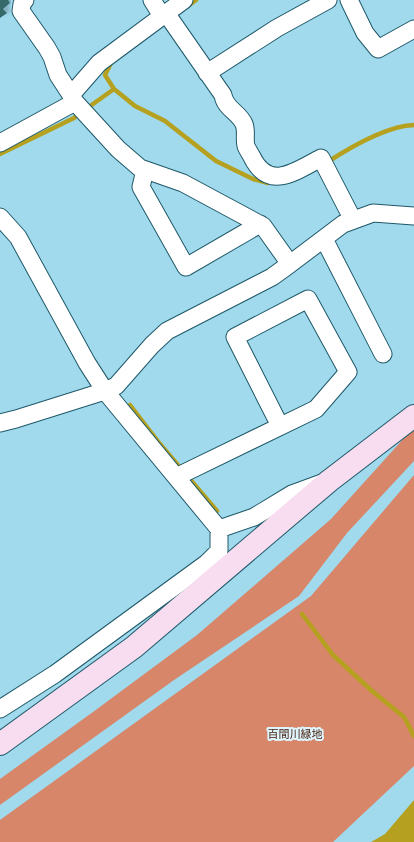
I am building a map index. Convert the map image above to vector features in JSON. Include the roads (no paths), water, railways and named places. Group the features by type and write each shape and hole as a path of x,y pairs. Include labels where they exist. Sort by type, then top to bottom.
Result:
{"street":[{"path":"25,0 22,4 21,10 52,56 58,75 78,105 118,149 140,168 184,183 263,226 290,264"},
{"path":"152,0 167,17 223,95 224,102 235,112 244,125 246,145 258,169 264,173 277,177 298,171 321,158 353,220"},
{"path":"0,143 78,105 99,63 167,17 184,0"},
{"path":"207,73 277,28 328,0"},
{"path":"349,0 365,33 378,49 414,29"},
{"path":"146,170 142,188 186,267 260,224"},
{"path":"0,423 116,386 152,345 167,331 272,277 343,224 373,213 414,216"},
{"path":"0,709 56,674 207,563 219,551 219,529 183,474 104,391 87,363 18,236 3,226"},
{"path":"324,239 383,354"},
{"path":"183,474 316,409 348,372 308,300 235,337 280,426"},
{"path":"0,744 134,647 230,563 329,481 414,416"},
{"path":"219,529 254,517 292,494 329,481"},
{"path":"207,563 230,563"}],"waterway":[{"path":"188,6 196,0"},
{"path":"111,63 105,75 114,89 135,106 165,121 216,161 253,179 268,183"},
{"path":"86,109 114,89"},
{"path":"0,154 74,118 80,113"},
{"path":"326,163 368,139 392,129 414,125"},
{"path":"130,405 160,444 217,511"},
{"path":"302,614 333,655 372,691 404,717 414,736"}],"park label":[{"name":"百間川緑地","path":"295,735"}]}
